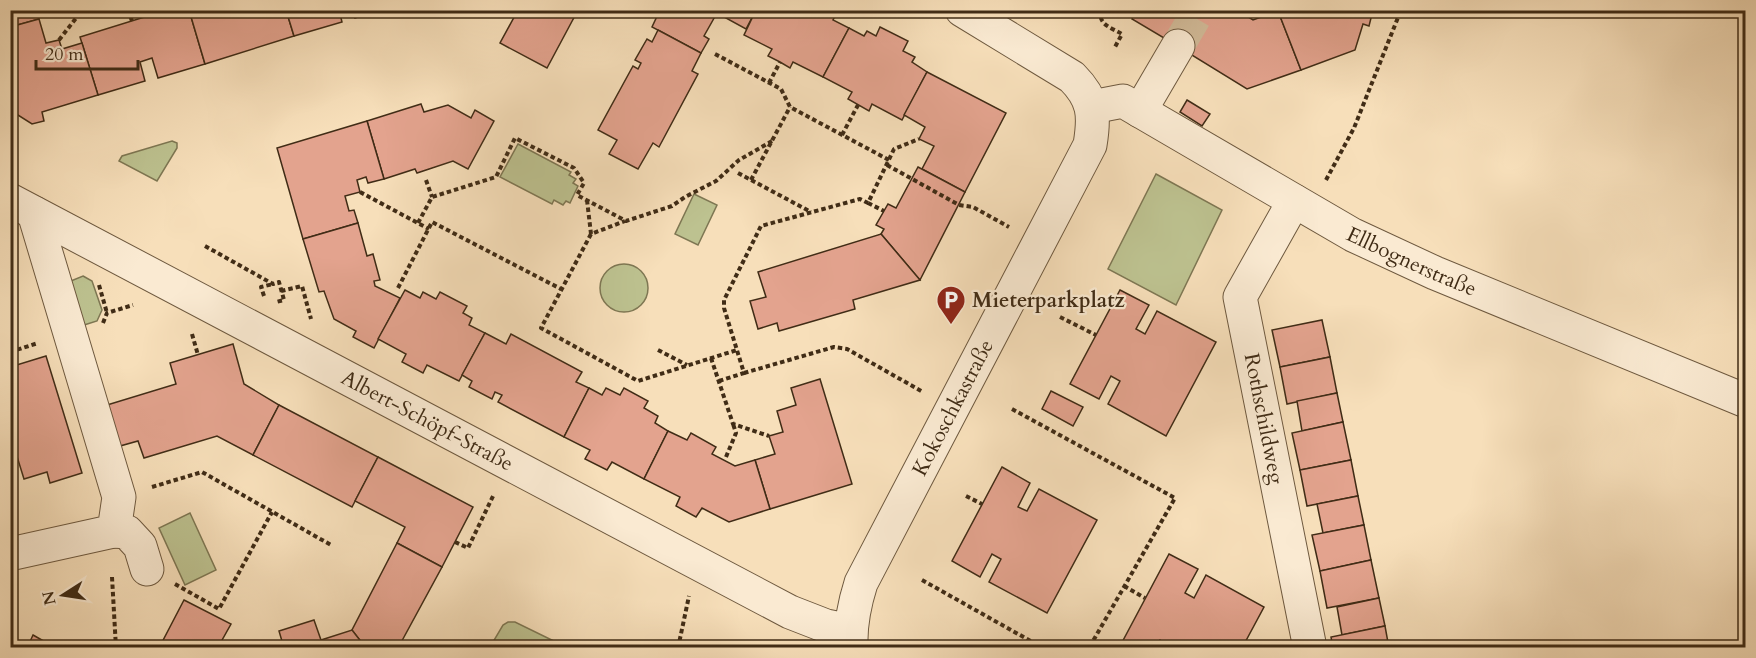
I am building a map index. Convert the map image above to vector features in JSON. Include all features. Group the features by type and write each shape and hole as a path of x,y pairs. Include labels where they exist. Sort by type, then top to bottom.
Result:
{"street":[{"path":"962,10 1072,77 1084,89 1092,107"},
{"path":"1140,111 1178,46"},
{"name":"Ellbognerstraße","path":"1092,107 1123,101 1353,235 1435,273 1746,400"},
{"name":"Kokoschkastraße","path":"850,639 852,610 861,583 1090,145 1093,129 1092,107"},
{"name":"Rothschildweg","path":"1301,206 1240,297 1310,648"},
{"path":"22,207 71,337 119,497 114,531"},
{"name":"Albert-Schöpf-Straße","path":"22,207 696,563 790,612 826,626 850,639"},
{"path":"10,554 114,531 127,532 140,546 147,569"}],"path":[{"path":"40,12 46,10"},
{"path":"59,39 79,12 87,10"},
{"path":"128,10 132,21"},
{"path":"1102,10 1099,17 1101,21 1122,34 1115,47"},
{"path":"1301,206 1354,128 1401,10"},
{"path":"715,54 781,88 790,107 889,160"},
{"path":"770,83 780,62"},
{"path":"842,135 858,105"},
{"path":"751,180 790,107"},
{"path":"418,224 432,197 496,177 515,138 573,168 584,183 578,195 626,221"},
{"path":"868,203 894,150 919,139"},
{"path":"591,234 672,206 716,181 739,160 772,141"},
{"path":"886,165 959,205 973,207 1010,228"},
{"path":"738,173 812,212"},
{"path":"426,180 432,197"},
{"path":"360,192 429,229"},
{"path":"744,373 724,300 761,226 860,199 884,211"},
{"path":"587,200 591,234 541,328 638,381 737,350"},
{"path":"398,288 432,222 561,290"},
{"path":"205,246 273,284 279,282 284,300 266,305 261,288 273,284"},
{"path":"71,337 102,327 107,313 180,290"},
{"path":"1060,317 1096,335"},
{"path":"193,337 198,355"},
{"path":"10,351 27,346"},
{"path":"719,381 834,347 847,350 931,396"},
{"path":"658,350 688,365"},
{"path":"711,358 736,433 726,457"},
{"path":"1012,409 1175,498 1089,648"},
{"path":"733,424 770,436"},
{"path":"119,497 202,472 331,544"},
{"path":"966,496 982,504"},
{"path":"147,569 219,609 273,512"},
{"path":"455,542 468,548 479,525"},
{"path":"114,531 111,565 116,648"},
{"path":"678,648 696,563"},
{"path":"922,580 1043,648"},
{"path":"1124,586 1146,598"}],"green space":[{"path":"172,141 177,143 177,148 157,181 119,161 122,156"},
{"path":"518,144 571,172 569,175 576,179 573,183 578,186 570,203 566,201 563,205 554,200 552,204 500,177"},
{"path":"1156,174 1222,210 1176,305 1108,269"},
{"path":"694,194 717,205 698,245 675,234"},
{"path":"619,264 629,264 641,271 648,283 648,293 641,305 629,312 619,312 604,301 600,293 600,283 611,268"},
{"path":"83,276 92,281 102,310 97,321 84,325 66,283"},
{"path":"190,513 216,570 185,585 159,528"},
{"path":"515,622 562,647 490,647 503,625"}],"building":[{"path":"10,10 36,10 39,19 10,27"},
{"path":"167,10 189,10 205,64 158,78 152,58 140,62 145,81 98,95 80,37"},
{"path":"189,10 286,10 294,36 205,64"},
{"path":"286,10 339,10 342,22 294,36"},
{"path":"353,10 379,10 355,18"},
{"path":"518,10 578,10 547,68 500,43"},
{"path":"660,10 756,10 746,29 717,13 704,36 709,39 701,53 652,27"},
{"path":"756,10 829,10 836,14 833,20 849,28 823,77 793,62 790,68 768,56 772,49 744,35"},
{"path":"1137,10 1187,10 1169,41 1132,19"},
{"path":"1187,10 1201,10 1209,15 1211,10 1237,10 1253,20 1278,11 1301,70 1247,89 1169,41"},
{"path":"1373,10 1369,26 1363,24 1355,50 1301,70 1278,11"},
{"path":"39,19 46,43 59,40 62,49 82,43 98,95 42,112 44,121 32,124 10,110 10,27"},
{"path":"880,27 908,41 903,51 915,57 912,62 927,72 902,120 872,104 869,111 848,99 852,92 823,77 849,28 864,36 867,31 876,36"},
{"path":"658,30 701,53 692,71 698,74 659,147 653,143 638,169 609,154 617,140 598,130 633,66 638,69 641,63 635,60 647,39 652,42"},
{"path":"927,72 1006,113 965,192 922,169 934,146 919,139 925,127 904,115"},
{"path":"1187,100 1210,114 1202,126 1180,112"},
{"path":"421,104 424,112 448,105 471,118 475,110 494,121 468,169 453,161 417,173 415,169 384,179 367,121"},
{"path":"367,121 384,179 368,183 366,177 357,180 360,192 345,196 349,211 354,210 358,223 303,239 277,148"},
{"path":"918,167 965,192 920,280 881,234 884,229 876,225 888,204 896,208"},
{"path":"358,223 367,256 373,254 380,280 374,281 375,286 400,298 374,348 353,337 356,331 334,319 324,291 319,292 303,239"},
{"path":"881,234 920,280 853,300 855,309 779,331 777,323 758,329 750,301 766,297 758,272"},
{"path":"405,290 420,298 423,292 436,299 440,292 467,306 463,313 472,318 469,325 485,333 459,381 427,365 423,373 402,362 406,354 378,339"},
{"path":"1120,290 1149,305 1136,329 1145,334 1157,311 1216,342 1166,436 1108,404 1120,381 1111,376 1099,399 1070,384"},
{"path":"1322,320 1330,357 1280,367 1272,330"},
{"path":"485,333 506,344 511,334 582,372 576,382 589,388 564,437 498,402 502,395 495,392 492,399 469,387 472,381 462,375"},
{"path":"233,344 244,384 279,405 253,455 217,436 144,458 138,441 120,446 107,405 176,384 170,363"},
{"path":"46,356 82,473 50,483 47,472 24,479 10,434 10,367"},
{"path":"1330,357 1337,393 1287,404 1280,367"},
{"path":"820,379 852,484 770,509 755,460 775,454 769,436 783,432 777,411 796,405 791,388"},
{"path":"589,388 602,395 606,388 620,395 624,388 648,401 644,408 658,416 655,423 668,431 644,479 612,462 607,470 585,459 590,450 564,437"},
{"path":"1051,391 1083,407 1073,426 1042,409"},
{"path":"1337,393 1343,422 1302,431 1297,401"},
{"path":"279,405 378,457 352,507 253,455"},
{"path":"1343,422 1351,460 1300,470 1292,433"},
{"path":"668,431 687,440 691,433 716,447 712,454 735,466 755,460 770,509 729,522 702,508 696,517 676,506 680,497 644,479"},
{"path":"378,457 473,507 442,567 397,543 405,527 355,501"},
{"path":"1351,460 1358,496 1307,506 1300,470"},
{"path":"1002,467 1030,483 1018,507 1027,511 1039,489 1097,520 1047,613 989,582 1001,559 992,554 980,577 952,561"},
{"path":"1358,496 1364,525 1323,533 1317,504"},
{"path":"1364,525 1371,560 1320,571 1312,535"},
{"path":"397,543 442,567 398,648 366,648 352,630"},
{"path":"1169,554 1198,569 1185,593 1194,598 1206,575 1264,607 1242,648 1168,648 1169,645 1160,640 1156,648 1119,648"},
{"path":"1371,560 1379,598 1327,608 1320,571"},
{"path":"1379,598 1385,626 1342,635 1337,607"},
{"path":"184,600 231,624 221,642 232,648 159,648"},
{"path":"314,620 321,640 352,630 366,648 284,648 279,631"},
{"path":"1385,626 1389,648 1333,648 1331,637"},
{"path":"33,635 56,648 10,648 10,636 28,646"}],"tunnel":[{"path":"1178,46 1199,10"}],"place":[{"name":"Mieterparkplatz","path":"951,326"}]}
